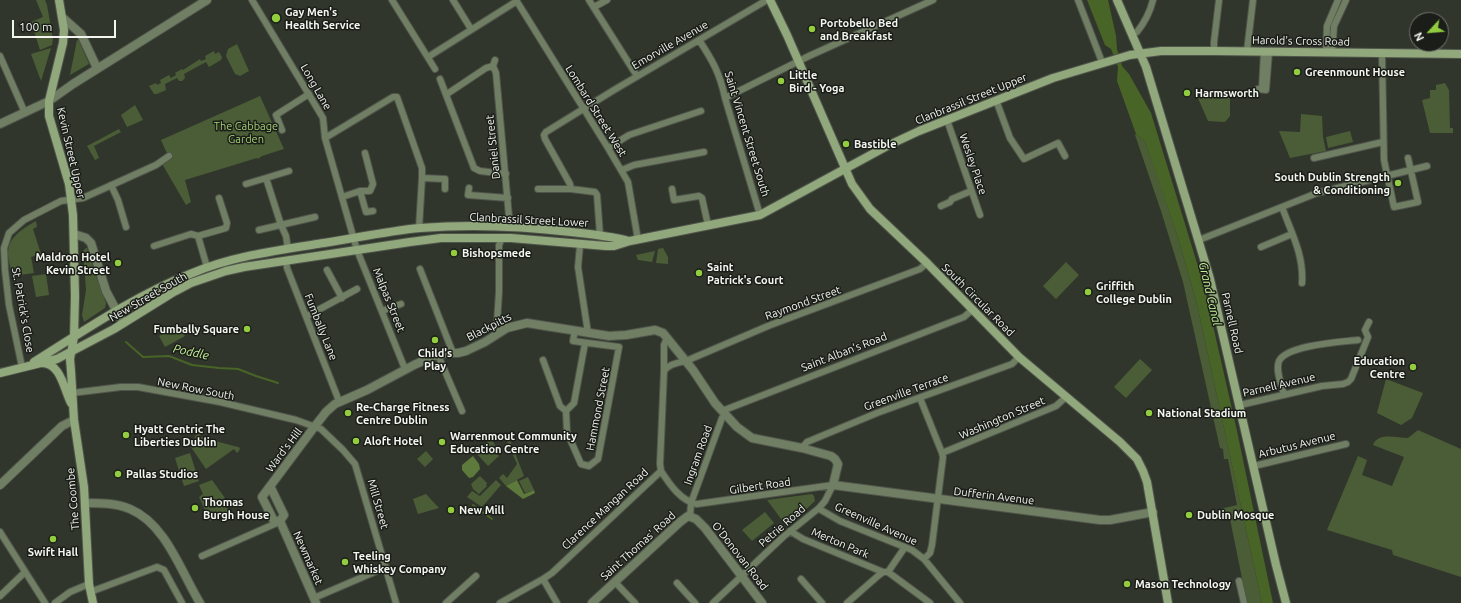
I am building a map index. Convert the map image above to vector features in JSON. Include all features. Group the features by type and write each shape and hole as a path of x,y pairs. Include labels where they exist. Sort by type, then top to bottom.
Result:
{"main road":[{"name":"Kevin Street Upper","path":"59,0 64,30 63,43 49,101 49,116 64,164 71,200 74,234 75,296 74,337 71,352 72,393"},
{"name":"South Circular Road","path":"770,0 777,12 845,169 852,184 863,201 927,263 1019,357 1120,442 1137,459 1147,482 1168,603"},
{"name":"Parnell Road","path":"1117,0 1140,53 1162,116 1210,279 1286,603"},
{"name":"Harold's Cross Road","path":"1123,56 1161,51 1461,54"},
{"name":"Clanbrassil Street Upper","path":"845,169 889,145 996,100 1058,77 1123,56"},
{"name":"Clanbrassil Street Lower","path":"358,250 426,240 502,238 580,245 614,246 760,215 845,169"},
{"name":"Clanbrassil Street Lower","path":"354,239 419,228 467,226 553,230 612,236 634,241"},
{"name":"New Street South","path":"26,366 117,311 166,284 207,267 236,259 288,249 354,239"},
{"name":"New Street South","path":"26,366 57,359 123,323 172,293 206,277 244,267 358,250"},
{"path":"0,372 45,363 52,365 59,374 74,411"},
{"name":"The Coombe","path":"72,393 74,420 84,483 89,588 93,603"}],"street":[{"path":"0,124 49,101 97,68 206,0"},
{"name":"Long Lane","path":"252,0 310,94 323,118 325,138 354,239"},
{"path":"392,0 435,69"},
{"path":"453,0 471,29"},
{"path":"589,0 637,76"},
{"path":"594,8 607,0"},
{"name":"Emorville Avenue","path":"571,189 570,184 544,135 637,76 767,0"},
{"path":"725,98 798,61 933,0"},
{"path":"1078,0 1106,61"},
{"path":"1131,33 1138,32 1150,12 1153,0"},
{"path":"1214,51 1219,0"},
{"path":"1247,51 1253,0"},
{"path":"1329,53 1327,26 1338,0"},
{"path":"1329,53 1334,26 1346,0"},
{"path":"428,57 517,1"},
{"name":"Lombard Street West","path":"517,1 622,170 629,188 634,241"},
{"path":"62,17 81,34 97,68"},
{"name":"Saint Vincent Street South","path":"699,40 717,70 760,215"},
{"path":"1262,89 1266,52"},
{"path":"1382,54 1384,160 1394,207 1418,202 1408,158"},
{"path":"0,56 25,113"},
{"name":"Daniel Street","path":"447,94 494,63 506,174 510,228"},
{"path":"440,79 474,168 480,171 506,174"},
{"path":"282,130 276,115 310,94"},
{"path":"325,138 393,97 397,97 422,168 419,228"},
{"path":"996,100 1010,138 1024,159 1058,143 1065,156"},
{"path":"608,148 629,135 701,111"},
{"name":"Wesley Place","path":"947,120 980,215"},
{"path":"1314,158 1383,142"},
{"path":"622,170 634,165 704,152"},
{"path":"342,197 360,191 370,191 373,184 365,153"},
{"name":"St. Patrick's Close","path":"26,366 8,295 4,248 5,240 9,233 24,220 61,201 83,198 156,165 169,156"},
{"path":"1199,240 1282,206 1322,192 1427,166"},
{"path":"246,184 289,171"},
{"path":"266,178 280,224 286,236 288,249"},
{"path":"422,178 445,179 445,189"},
{"path":"111,185 118,200 126,227"},
{"path":"469,188 468,195 508,198"},
{"path":"538,189 571,189 595,192 597,195 600,235"},
{"path":"672,189 674,200 699,196 702,198 708,226"},
{"path":"360,191 366,212 373,211"},
{"path":"940,206 950,202 952,198 971,191"},
{"path":"154,246 191,234 198,236 224,229 227,226 219,198"},
{"path":"1282,206 1300,254 1303,274 1302,283"},
{"path":"259,230 315,217"},
{"path":"74,234 86,238 91,244 106,291 123,323"},
{"path":"1261,247 1292,234"},
{"path":"198,236 207,267"},
{"path":"501,332 497,323 499,292 499,245 502,238"},
{"name":"Malpas Street","path":"354,239 405,369"},
{"path":"580,245 578,267 588,333"},
{"name":"Fumbally Lane","path":"286,260 287,268 340,401"},
{"name":"Raymond Street","path":"686,361 768,326 920,269 927,263"},
{"path":"420,269 453,352"},
{"path":"327,270 342,298"},
{"path":"307,316 357,290"},
{"path":"382,311 401,304"},
{"name":"Saint Alban's Road","path":"723,413 964,317 972,310"},
{"name":"Parnell Avenue","path":"1240,405 1284,394 1348,382 1351,379 1368,337 1365,330 1369,322"},
{"name":"Blackpitts","path":"314,426 326,412 340,401 368,390 405,369 438,355 466,351 485,342 513,325 526,323 609,336 626,335 655,330 662,333 667,338"},
{"path":"543,360 560,406 566,411 574,403 584,343 573,341 575,330"},
{"name":"Greenville Avenue","path":"667,338 686,361 723,413 737,427 752,438 827,454 835,459 838,464 838,468 833,485 819,508 825,514 912,550 924,559 960,603"},
{"name":"Clarence Mangan Road","path":"500,603 552,573 661,471 664,345 667,338"},
{"path":"1284,394 1278,369 1279,362 1282,357 1302,348 1358,340"},
{"name":"Hammond Street","path":"566,411 567,432 581,464 589,466 598,459 619,347 584,343"},
{"path":"438,355 462,411"},
{"name":"Greenville Terrace","path":"802,448 807,442 1012,364 1019,357"},
{"path":"664,371 667,367 686,361"},
{"name":"New Row South","path":"72,393 121,387 138,387 220,402 296,420 314,426"},
{"name":"Washington Street","path":"942,453 1056,406 1066,396"},
{"path":"920,398 942,453 930,551 924,559"},
{"name":"Ingram Road","path":"690,517 691,503 723,413"},
{"path":"0,485 62,426 74,420"},
{"name":"Ward's Hill","path":"270,486 314,426"},
{"name":"Mill Street","path":"314,426 321,429 355,464 396,603"},
{"name":"Arbutus Avenue","path":"1254,466 1346,444"},
{"path":"661,471 681,497 691,503"},
{"name":"Dufferin Avenue","path":"833,485 1100,520 1153,512"},
{"name":"Gilbert Road","path":"691,503 697,504 833,485"},
{"name":"Newmarket","path":"270,486 284,516 280,521 274,521 262,497 270,486"},
{"path":"85,503 120,506 130,509 149,521 165,540 200,603"},
{"name":"Petrie Road","path":"713,603 790,531 819,508"},
{"name":"Saint Thomas' Road","path":"592,603 688,516 701,523"},
{"path":"202,556 280,521"},
{"name":"Newmarket","path":"280,521 315,600"},
{"name":"O'Donovan Road","path":"701,523 762,603"},
{"name":"Merton Park","path":"790,531 804,539 886,572 930,603"},
{"path":"0,532 45,603"},
{"path":"847,603 886,572 905,547"},
{"path":"55,603 70,592 89,588 157,567 164,570 182,603"},
{"path":"315,600 386,567"},
{"path":"0,596 25,572"},
{"path":"446,603 476,576"},
{"path":"543,579 557,603"},
{"path":"801,579 822,603"},
{"path":"1239,581 1244,603"},
{"path":"615,582 635,603"},
{"path":"677,583 695,603"}],"green space":[{"path":"36,0 45,0 53,39 52,45 40,50 31,22 43,17"},
{"path":"77,40 79,41 89,64 70,75"},
{"path":"237,44 249,71 240,76 235,74 226,56 228,49"},
{"path":"51,48 41,81 31,54"},
{"path":"214,51 215,54 219,52 222,57 221,60 209,67 206,62 184,74 185,78 182,81 179,81 177,78 165,84 166,90 157,94 154,94 149,86 156,83 157,85 161,83 160,80 169,75 171,78 176,75 175,73 182,69 183,70 200,59 201,61 206,59 205,56"},
{"path":"1445,83 1449,90 1450,128 1453,128 1453,133 1430,133 1422,100 1430,98 1430,90 1436,90 1436,85"},
{"name":"The Cabbage Garden","path":"260,96 284,149 262,156 258,159 257,158 185,180 191,202 186,205 161,162 169,158 161,140"},
{"path":"1197,96 1230,97 1230,116 1225,122 1208,121"},
{"path":"135,105 143,120 127,127 121,115"},
{"path":"1301,114 1322,116 1323,137 1326,151 1290,158 1279,131 1300,132"},
{"path":"119,129 121,132 94,146 99,158 95,160 87,146"},
{"path":"1350,131 1353,142 1328,148 1326,137"},
{"path":"1136,134 1145,141 1178,238 1197,304 1262,603 1247,603 1229,514 1220,509 1237,505 1228,459 1224,459 1223,449 1220,448 1183,282 1135,135"},
{"path":"36,221 37,227 33,229 41,254 31,257 34,273 13,276 8,254 11,242 14,237"},
{"path":"86,248 106,303 105,308 84,322 82,315 86,290 83,251"},
{"path":"663,248 668,257 668,264 656,263 658,249"},
{"path":"655,251 652,262 638,260 636,255"},
{"path":"1066,262 1079,275 1056,299 1043,286"},
{"path":"46,274 49,295 36,297 32,276"},
{"path":"179,326 185,336 165,347 159,336 170,329 171,330"},
{"path":"1140,359 1152,370 1126,398 1114,387"},
{"path":"1386,379 1423,393 1412,418 1401,425 1377,413"},
{"path":"198,430 201,432 200,437 238,447 240,448 239,451 237,453 234,449 206,469 191,447"},
{"path":"1418,430 1461,449 1461,577 1393,555 1392,550 1327,530 1358,456 1367,460 1362,475 1392,486 1404,457 1373,445 1379,438 1408,438"},
{"path":"508,435 524,476 506,486 499,478 503,474 507,478 517,464 505,437"},
{"path":"492,439 496,448 487,452 482,452 480,448"},
{"path":"478,450 485,454 496,452 499,456 488,466 477,454 476,451"},
{"path":"426,451 433,459 425,467 417,459"},
{"path":"190,453 199,481 184,486 175,458"},
{"path":"480,476 487,483 487,486 479,494 473,489 471,484"},
{"path":"528,477 534,490 525,493 519,481"},
{"path":"212,480 225,498 223,499 229,512 210,521 199,497 203,494 199,485"},
{"path":"496,480 501,485 482,507 467,497 472,491 480,496"},
{"path":"426,494 439,508 418,514 413,499"},
{"path":"812,494 815,501 787,527 767,500"},
{"path":"765,512 774,523 752,541 742,530"}],"shaded area":[{"path":"1087,0 1108,0 1116,36 1117,49 1122,66 1129,74 1151,113 1204,286 1237,431 1273,603 1262,603 1197,304 1178,238 1145,141 1136,134 1117,81 1118,67 1111,49 1105,45"},
{"path":"473,456 479,464 480,469 473,477 469,478 462,470 462,465"},
{"path":"517,480 524,494 534,490 535,493 523,499 506,486"}],"waterway":[{"name":"Poddle","path":"126,342 143,357 169,356 192,365 238,369 278,383"},
{"name":"Poddle","path":"473,505 492,519"}],"place":[{"name":"Gay Men's Health Service","path":"276,18"},
{"name":"Portobello Bed and Breakfast","path":"812,29"},
{"name":"Greenmount House","path":"1297,72"},
{"name":"Little Bird - Yoga","path":"781,81"},
{"name":"Harmsworth","path":"1187,93"},
{"name":"Bastible","path":"846,144"},
{"name":"South Dublin Strength & Conditioning","path":"1398,183"},
{"name":"Bishopsmede","path":"454,253"},
{"name":"Maldron Hotel Kevin Street","path":"118,263"},
{"name":"Saint Patrick's Court","path":"699,273"},
{"name":"Griffith College Dublin","path":"1088,292"},
{"name":"Fumbally Square","path":"247,329"},
{"name":"Child's Play","path":"435,340"},
{"name":"Education Centre","path":"1413,367"},
{"name":"Re-Charge Fitness Centre Dublin","path":"348,413"},
{"name":"National Stadium","path":"1149,413"},
{"name":"Hyatt Centric The Liberties Dublin","path":"126,435"},
{"name":"Aloft Hotel","path":"356,441"},
{"name":"Warrenmout Community Education Centre","path":"442,442"},
{"name":"Pallas Studios","path":"118,474"},
{"name":"Thomas Burgh House","path":"195,508"},
{"name":"New Mill","path":"451,510"},
{"name":"Dublin Mosque","path":"1189,515"},
{"name":"Swift Hall","path":"53,539"},
{"name":"Teeling Whiskey Company","path":"345,562"},
{"name":"Mason Technology","path":"1127,584"}],"water label":[{"name":"Grand Canal","path":"1210,294"}]}
